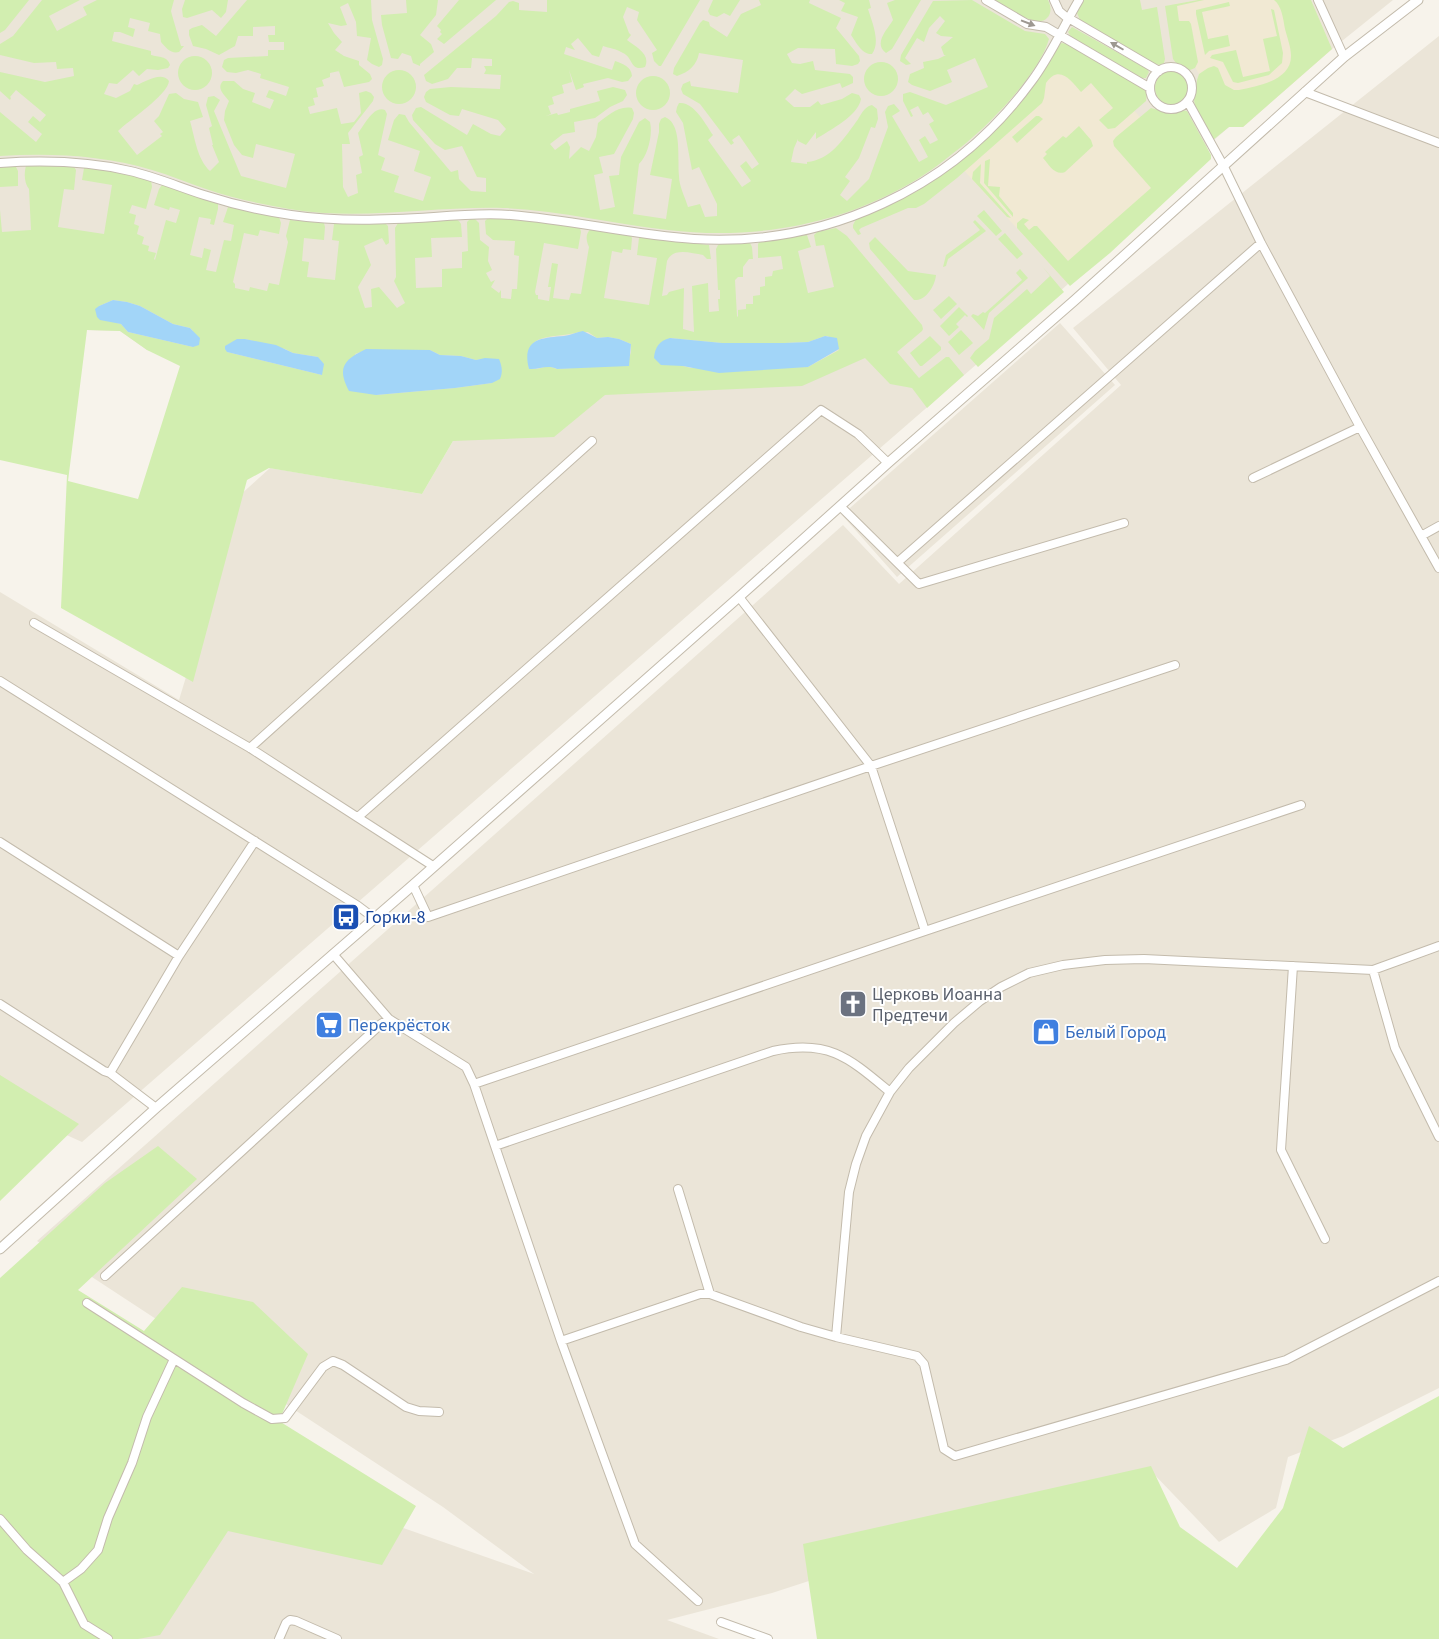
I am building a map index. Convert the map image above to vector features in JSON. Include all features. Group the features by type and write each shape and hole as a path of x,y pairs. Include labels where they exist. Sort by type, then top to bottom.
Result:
{"street":[{"path":"986,0 1027,24 1046,28 1150,88"},
{"path":"1054,0 1059,11 1069,18 1159,71"},
{"path":"0,162 59,161 103,165 150,176 229,202 313,218 371,220 508,214 677,237 713,240 770,236 810,230 845,220 886,203 915,188 979,140 1004,115 1032,81 1079,0"},
{"path":"1318,0 1344,58"},
{"path":"0,1248 156,1108 413,885 1075,300 1305,92 1344,58 1418,0"},
{"path":"1172,67 1185,72 1190,77 1193,90 1188,102 1177,109 1164,108 1154,100 1150,88 1153,78 1159,71 1172,67"},
{"path":"1305,92 1439,142"},
{"path":"1188,102 1224,167 1261,243 1360,428 1439,568"},
{"path":"898,562 1261,243"},
{"path":"358,817 821,410 858,434 888,464"},
{"path":"1253,478 1360,428"},
{"path":"250,748 592,441"},
{"path":"841,507 919,584 1124,523"},
{"path":"1421,536 1439,526"},
{"path":"739,597 871,766 925,931"},
{"path":"34,623 250,748 433,866"},
{"path":"413,885 428,917 871,766 1176,665"},
{"path":"0,681 255,840 374,918"},
{"path":"474,1084 1301,805"},
{"path":"110,1073 179,956 255,840"},
{"path":"0,842 179,956"},
{"path":"836,1337 849,1192 866,1136 890,1092 928,1048 980,1001 1001,987 1029,973 1063,965 1105,960 1144,959 1373,970 1439,946"},
{"path":"332,954 389,1019 466,1067 474,1084 561,1341 635,1544 698,1601"},
{"path":"1293,966 1280,1150 1325,1239"},
{"path":"1373,970 1395,1048 1439,1138"},
{"path":"0,1004 110,1073 156,1108"},
{"path":"105,1276 381,1024 389,1019"},
{"path":"495,1146 773,1051 788,1048 806,1046 846,1057 890,1092"},
{"path":"678,1189 710,1294"},
{"path":"561,1341 700,1294 710,1294 801,1327 917,1356 924,1364 944,1449 955,1456 1286,1360 1439,1281"},
{"path":"87,1303 272,1420 285,1418 323,1367 333,1361 344,1365 406,1407 419,1411 439,1412"},
{"path":"63,1582 81,1569 98,1550 108,1518 132,1463 147,1417 174,1359"},
{"path":"0,1519 27,1550 63,1582 84,1624 108,1639"},
{"path":"279,1639 286,1623 290,1620 337,1639"},
{"path":"721,1622 768,1639"}],"shaded area":[{"path":"0,0 1393,0 1332,49 1243,127 1229,127 1207,146 1184,179 1047,303 82,1142 0,1105 0,592 179,700 209,601 229,505 270,468 422,494 453,441 405,403 147,350 120,331 87,330 0,309"},
{"path":"1198,0 1311,0 1332,49 1243,127 1229,127 1195,67 1184,59 1175,4"},
{"path":"1439,36 1439,1388 1343,1436 1288,1457 1276,1508 1219,1542 1150,1470 772,1593 667,1620 719,1639 137,1639 213,1461 534,1574 443,1507 37,1241 843,525 899,584 1121,385 1073,328"},
{"path":"1049,70 1112,86 1185,167 1068,284 959,165 989,140"},
{"path":"1060,323 1115,385 897,577 842,515"}],"green space":[{"path":"0,0 29,0 5,30 0,33"},
{"path":"42,0 80,0 49,16 57,31 87,15 83,7 97,0 174,0 171,11 181,46 184,46 179,52 171,51 167,48 161,42 160,34 148,31 150,23 130,18 128,27 135,29 133,37 120,32 114,32 112,41 151,51 151,55 165,58 170,65 168,68 158,70 147,69 139,76 133,70 117,84 109,83 104,94 116,98 130,91 134,84 137,85 149,79 162,77 169,81 167,87 155,100 118,131 137,155 162,136 160,134 163,132 154,121 159,116 169,94 176,93 184,99 198,102 203,117 190,121 199,154 210,171 219,162 212,145 209,128 212,126 206,105 208,97 214,96 220,100 214,111 241,176 286,188 295,154 256,144 253,158 242,155 234,145 224,120 229,101 220,86 223,81 234,81 243,89 255,93 252,102 270,109 274,100 266,97 269,90 286,96 289,87 260,78 261,74 248,70 236,73 227,72 222,67 224,60 228,58 268,56 268,50 284,50 284,42 269,42 268,35 275,35 275,26 253,27 253,36 238,36 235,46 219,55 193,46 189,30 202,25 216,36 247,0 371,0 372,20 383,59 382,65 379,67 367,60 371,38 357,36 356,22 348,3 340,7 347,25 341,26 328,23 342,42 335,50 344,56 359,61 359,65 370,74 372,79 369,82 344,87 339,71 330,73 330,77 322,80 324,86 316,88 318,97 313,98 315,105 308,107 310,114 337,108 341,124 354,122 361,113 359,93 366,91 371,93 374,97 373,101 348,133 350,144 342,144 343,187 348,197 358,193 356,175 362,173 359,157 363,155 358,133 370,116 381,109 385,110 387,114 378,155 385,158 381,170 399,176 394,192 423,201 431,177 414,171 420,151 388,140 394,120 399,114 405,115 451,172 458,170 459,179 471,191 486,192 486,178 477,177 462,146 445,150 435,144 413,120 412,115 416,108 421,107 467,135 473,124 491,134 500,136 506,129 498,120 462,109 459,116 450,115 426,102 424,97 430,89 451,87 500,89 501,75 484,74 486,70 484,66 492,66 492,59 472,58 471,68 457,68 448,79 432,84 426,81 424,75 496,16 509,2 519,3 519,10 547,12 547,0 700,0 661,66 654,61 652,53 657,50 637,20 639,12 627,7 623,17 631,35 627,40 638,48 646,58 645,67 634,66 626,55 618,50 603,46 599,57 592,55 578,38 571,44 575,50 566,47 564,54 612,70 615,61 621,63 628,68 632,76 628,81 622,82 608,78 583,84 584,87 576,90 569,70 572,82 562,85 564,93 552,97 554,104 548,106 551,114 546,116 570,112 570,109 600,101 597,91 613,87 625,90 627,95 623,101 610,107 595,118 574,122 575,132 563,134 550,144 555,150 567,141 570,147 569,159 581,147 589,151 596,137 598,123 609,114 622,108 632,108 634,113 633,119 614,154 599,157 603,173 594,175 600,210 615,207 609,176 619,175 621,157 639,122 645,118 650,122 650,138 645,156 639,164 633,214 666,219 672,179 650,175 659,124 661,119 665,117 671,121 677,135 679,180 688,207 700,204 705,217 717,216 717,204 699,167 692,170 683,123 676,112 679,103 690,106 703,120 713,135 708,140 742,187 751,181 740,166 746,161 752,169 759,164 739,135 732,140 734,143 731,145 700,104 683,94 681,89 683,84 690,81 691,86 738,93 743,60 699,53 689,70 677,76 673,74 674,68 703,20 709,22 710,26 727,37 741,14 761,5 759,0 810,0 809,3 841,18 836,28 859,56 860,61 858,64 852,66 836,64 835,49 798,48 787,54 792,63 800,64 813,61 815,70 850,74 853,77 853,83 842,88 840,83 802,94 795,89 785,99 794,107 810,107 818,101 821,105 842,99 852,93 859,95 861,99 855,111 836,127 816,139 816,132 806,145 798,141 798,139 791,162 807,164 807,162 823,157 835,148 866,108 872,105 877,109 878,119 875,128 871,127 859,158 845,177 850,181 840,195 847,201 869,179 888,127 885,112 888,106 894,104 900,111 892,116 919,162 928,157 919,140 925,136 930,144 938,140 929,124 934,121 928,112 923,115 918,106 910,110 913,116 911,117 903,101 903,94 910,92 946,105 988,87 975,58 947,70 952,82 930,91 908,82 910,74 924,68 923,62 946,55 944,55 941,47 953,37 941,36 936,33 945,21 940,16 929,28 924,42 917,38 905,58 911,64 906,65 900,61 901,55 933,1 972,0 1025,31 1045,34 1049,39 1044,52 1026,81 1001,110 965,144 909,184 881,198 823,220 761,231 699,233 525,209 477,208 343,214 316,212 289,209 236,198 159,172 114,161 57,155 0,156 0,112 36,142 42,134 28,122 33,116 40,122 46,115 16,90 10,97 10,100 0,91 0,72 45,82 74,76 73,68 57,69 56,62 34,63 0,55 0,44 13,36"},
{"path":"185,0 228,0 226,12 221,18 212,10 187,18 183,17 182,9"},
{"path":"406,0 438,0 436,15 420,35 431,44 434,52 420,66 413,63 411,56 402,53 398,59 391,58 382,25 381,15 407,13"},
{"path":"459,0 496,0 444,44 437,39 442,34 437,26"},
{"path":"713,0 740,0 730,16 724,13 717,17 710,15 708,11"},
{"path":"839,0 869,0 871,8 868,9 876,38 875,49 872,54 862,50 851,35 858,17 841,11 845,3"},
{"path":"895,0 921,0 892,49 886,53 881,45 882,36 893,20 887,3"},
{"path":"995,0 1048,0 1050,7 1049,16 1042,21 1029,19"},
{"path":"1083,0 1140,0 1142,10 1157,7 1164,63 1160,65 1155,64 1080,20 1077,13"},
{"path":"1204,0 1177,6 1179,21 1189,21 1191,24 1198,62 1195,68 1190,70 1176,63 1173,59 1165,6"},
{"path":"1274,0 1311,0 1332,49 1243,127 1229,127 1213,140 1195,106 1194,100 1199,74 1214,66 1218,68 1225,85 1234,90 1239,90 1272,81 1279,77 1290,64 1290,46 1283,17"},
{"path":"1229,2 1230,6 1202,12 1208,39 1228,35 1230,46 1209,51 1205,55 1196,10"},
{"path":"1271,9 1274,10 1283,53 1282,63 1269,75 1238,83 1233,82 1223,62 1210,58 1212,55 1236,50 1243,77 1270,71 1263,39 1277,36"},
{"path":"1072,27 1147,69 1149,72 1146,78 1142,78 1071,37 1068,32"},
{"path":"1061,43 1068,44 1142,87 1147,93 1146,101 1115,128 1108,129 1099,120 1113,108 1091,83 1081,92 1065,76 1060,74 1051,77 1046,83 1042,103 957,178 924,204 916,208 908,208 861,228 859,230 861,234 858,235 853,228 856,219 888,206 917,191 949,169 987,138 1025,97"},
{"path":"195,56 202,57 207,61 211,66 211,80 207,85 202,89 195,90 188,89 183,85 179,80 178,73 179,66 183,61 188,57"},
{"path":"881,62 888,63 893,67 897,72 897,86 893,91 888,95 881,96 874,95 869,91 865,86 864,79 865,72 869,67 874,63"},
{"path":"399,70 406,71 411,75 415,80 415,94 411,99 406,103 399,104 392,103 387,99 383,94 382,87 383,80 387,75 392,71"},
{"path":"1172,71 1179,72 1184,76 1188,81 1188,95 1184,100 1179,104 1172,105 1165,104 1160,100 1156,95 1155,88 1156,81 1160,76 1165,72"},
{"path":"653,76 660,77 665,81 669,86 669,100 665,105 660,109 653,110 646,109 641,105 637,100 636,93 637,86 641,81 646,77"},
{"path":"1151,108 1170,113 1182,110 1187,111 1211,155 1211,159 1110,253 1070,286 1017,228 1017,223 1023,218 1029,220 1024,224 1029,230 1037,226 1068,261 1151,188 1114,146 1113,141"},
{"path":"1036,116 1043,119 1017,143 1012,137"},
{"path":"1079,126 1091,140 1093,146 1065,172 1055,171 1043,158 1047,154 1045,152 1063,136 1066,138"},
{"path":"990,159 988,186 1000,187 999,196 1013,213 1013,217 984,183 985,161"},
{"path":"981,164 980,183 1011,218 1007,217 972,179 973,172"},
{"path":"0,166 16,167 18,171 18,186 0,187"},
{"path":"26,166 74,167 76,170 74,190 64,189 58,227 104,234 112,185 82,180 84,168 102,169 151,180 152,187 146,209 132,205 129,213 136,215 134,224 139,226 137,234 144,237 142,244 149,246 148,251 156,253 155,260 166,220 176,223 180,210 170,207 169,210 154,205 162,185 218,204 214,225 210,224 211,219 199,217 190,255 202,258 204,248 211,250 206,270 216,272 224,240 231,241 234,225 223,222 228,207 279,217 281,223 279,234 260,230 258,236 244,233 233,282 235,288 249,291 250,287 267,291 269,283 279,285 288,242 286,236 290,220 324,223 324,240 304,238 302,261 309,262 307,277 335,280 339,241 332,240 334,224 385,223 388,226 389,243 386,245 382,238 364,246 371,265 358,287 365,308 372,307 371,289 379,287 397,308 405,303 394,281 396,277 395,228 398,223 455,219 461,224 462,237 431,238 432,257 415,258 416,288 442,287 442,269 462,268 462,252 468,251 467,222 470,219 475,219 479,223 480,240 489,247 488,261 492,270 486,273 491,282 495,280 491,287 499,293 501,290 501,298 511,299 512,289 517,289 519,256 514,255 515,241 493,240 486,234 485,221 488,218 525,220 580,228 578,249 544,243 535,292 538,295 538,299 549,301 551,287 548,287 552,263 558,264 553,298 569,300 571,293 581,294 589,247 587,235 591,229 630,235 632,238 631,250 623,249 622,253 612,251 604,298 649,305 657,258 637,255 639,238 709,245 711,259 707,259 703,255 678,252 673,254 667,261 662,296 684,288 683,329 694,332 692,286 708,283 709,312 719,311 718,299 720,299 720,290 718,290 716,249 718,245 721,243 750,243 752,247 753,259 749,259 743,267 743,277 738,277 735,280 738,317 738,310 746,309 746,304 753,304 753,296 760,295 760,287 765,286 765,277 772,276 773,271 783,269 781,256 758,258 758,244 760,241 807,235 811,247 798,251 808,293 834,287 824,245 816,246 814,235 817,232 836,228 847,236 922,325 922,331 897,352 919,378 946,357 949,357 964,375 927,408 912,388 890,384 865,358 802,386 605,395 554,437 453,441 422,494 269,468 247,480 193,682 61,608 67,475 0,460 0,210 2,232 31,230 29,189 25,178","holes":["113,300 140,306 173,324 190,328 193,331 193,347 128,332 99,306","87,330 120,331 147,350 180,366 138,499 68,481","588,332 597,338 608,337 631,344 631,352 629,359 590,367 557,369 548,366 529,369 528,356 530,347 542,338","828,336 839,350 808,367 691,368 683,366 670,338 722,343 808,342","245,339 285,349 293,353 318,357 322,375 227,352","366,350 430,350 440,355 461,356 476,360 482,359 492,383 376,395 355,354"]},
{"path":"984,210 1002,231 996,236 977,216"},
{"path":"975,220 986,231 948,259 946,266 943,267 946,255 980,230 973,222"},
{"path":"1005,233 1023,254 1017,259 998,239"},
{"path":"875,237 908,271 936,275 932,288 926,295 918,300 914,300 870,249 869,243"},
{"path":"1042,266 1064,292 978,367 970,358 989,339 994,318 1027,289 1031,294 1050,276"},
{"path":"1020,269 1028,278 989,313 984,330 971,316 973,314 978,316 983,312 985,313 1022,280 1016,273"},
{"path":"949,296 957,304 941,319 933,310"},
{"path":"959,307 968,316 965,315 956,324 959,327 949,336 940,326"},
{"path":"961,330 973,343 959,355 948,342"},
{"path":"930,336 941,347 941,350 920,366 910,353"},
{"path":"0,1075 79,1124 0,1201"},
{"path":"158,1146 197,1179 78,1290 144,1331 182,1287 253,1302 308,1354 279,1421 416,1506 382,1565 228,1531 160,1635 138,1639 0,1639 0,1278 105,1183"},
{"path":"1439,1396 1439,1639 817,1639 803,1544 1151,1466 1180,1527 1237,1568 1283,1508 1309,1426 1343,1448"}],"water":[{"path":"113,300 140,306 173,324 190,328 200,338 199,345 193,347 128,332 121,324 100,320 95,309"},
{"path":"583,331 597,338 608,337 631,344 629,366 529,369 528,351 535,342 541,339 567,336"},
{"path":"825,336 837,338 839,349 808,367 719,373 683,366 661,365 654,358 658,345 670,338 722,343 784,343 808,342"},
{"path":"237,339 276,345 293,353 318,357 324,364 322,375 227,352 225,346"},
{"path":"366,349 430,350 440,355 461,356 476,360 485,358 499,359 502,374 500,379 492,383 455,388 376,395 349,391 343,376 344,366 352,357"}],"place":[{"name":"Горки-8","path":"346,917"},
{"name":"Церковь Иоанна Предтечи","path":"853,1004"},
{"name":"Перекрёсток","path":"329,1025"},
{"name":"Белый Город","path":"1046,1032"}]}
